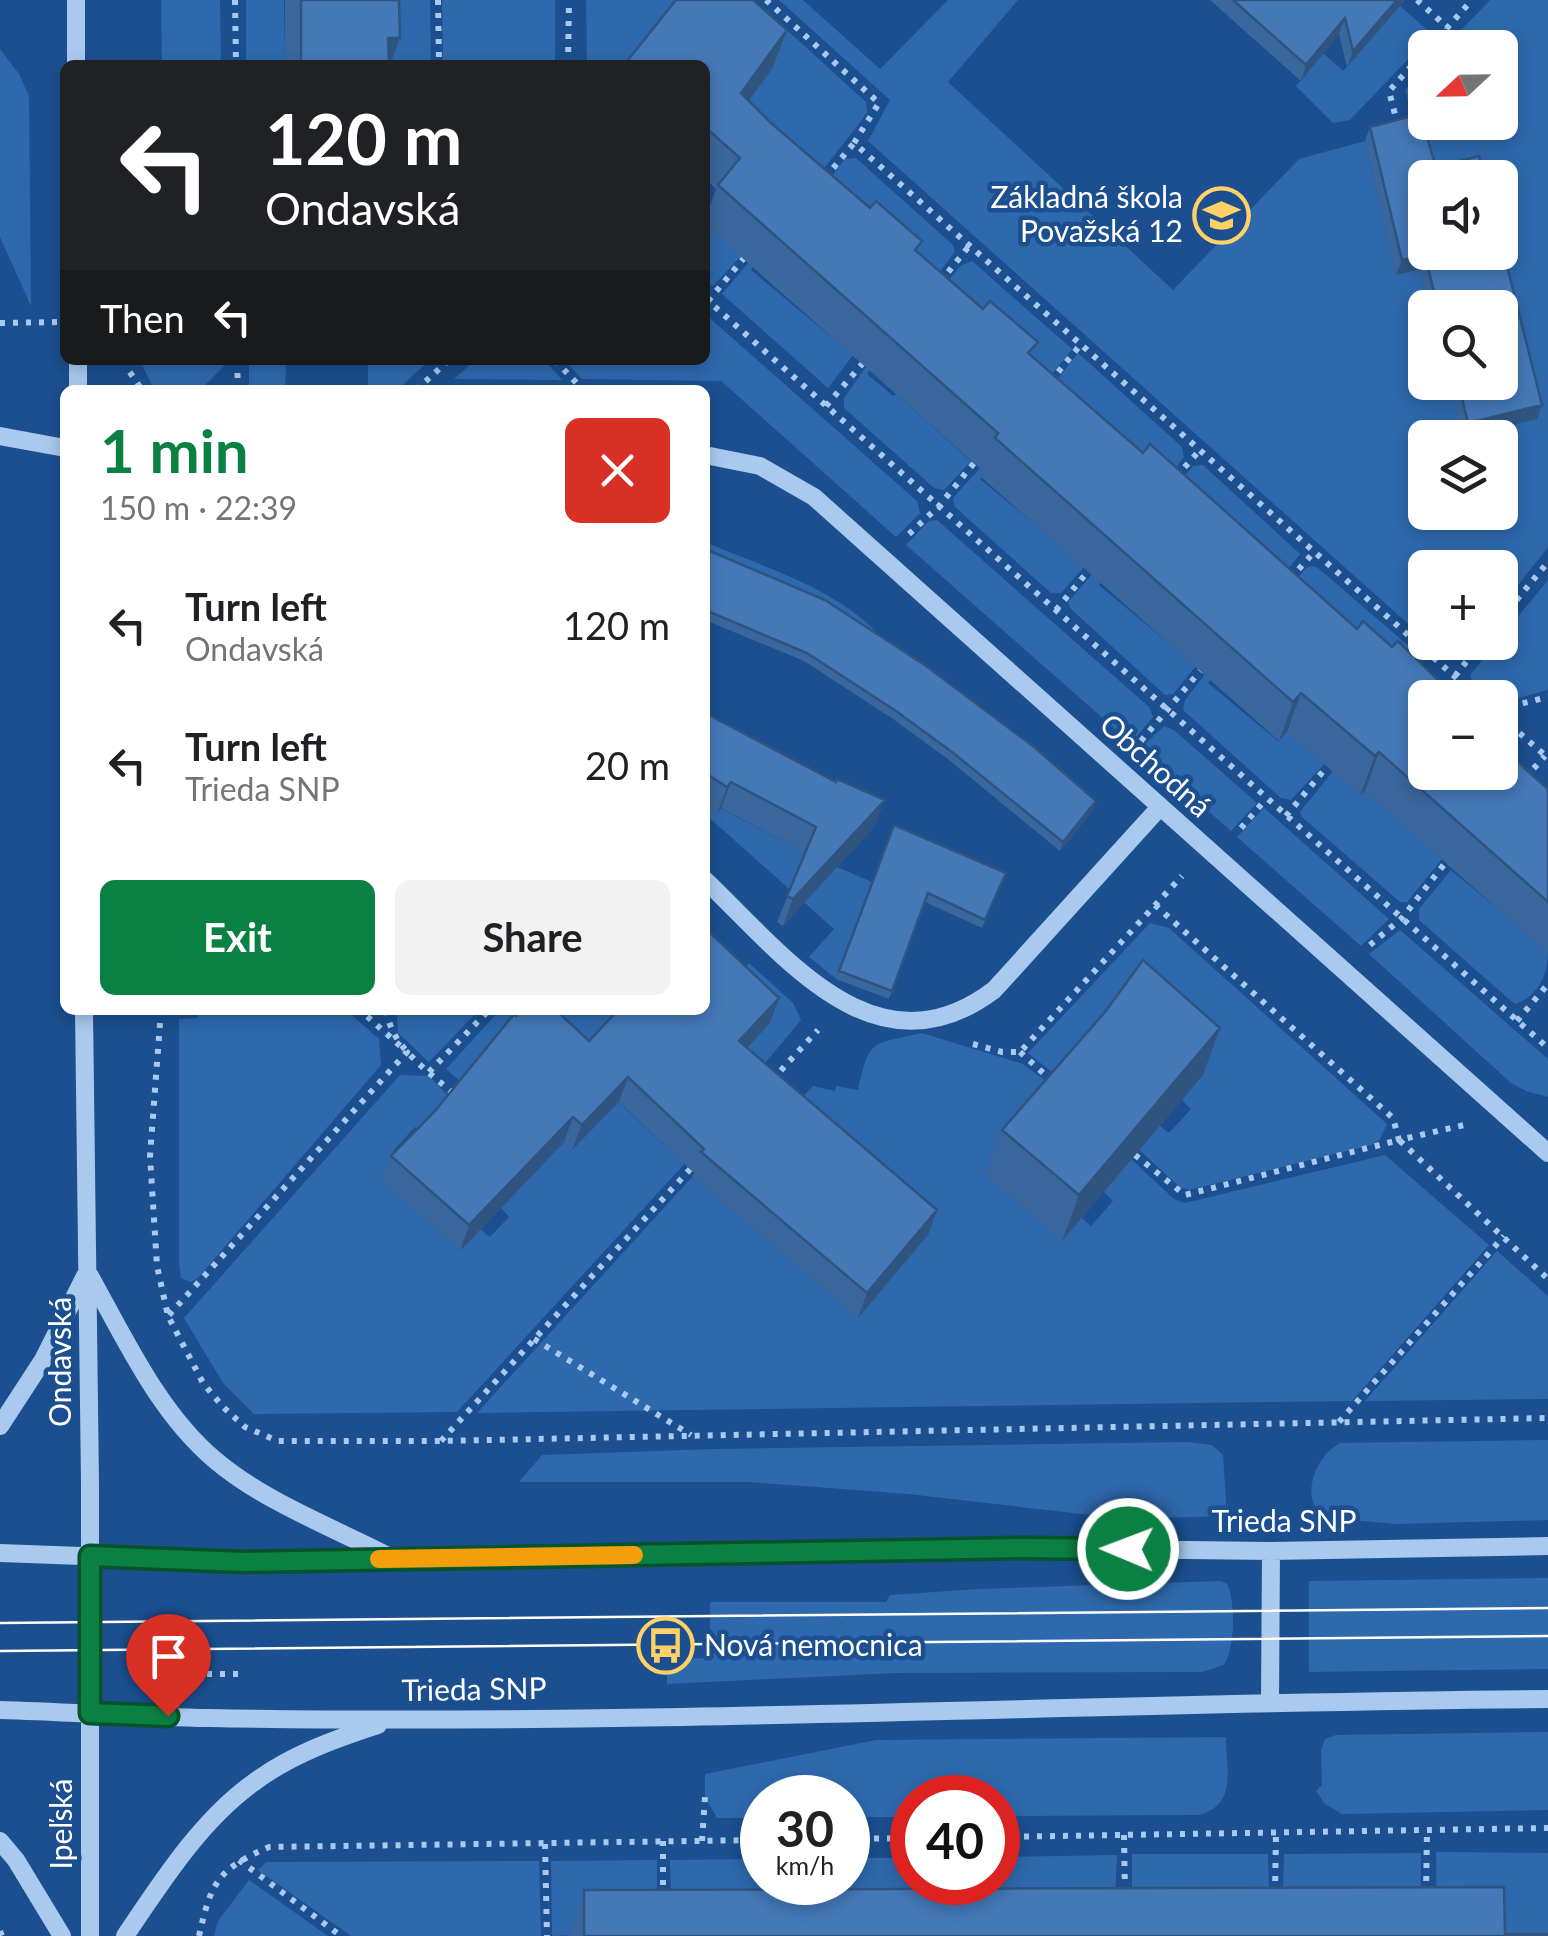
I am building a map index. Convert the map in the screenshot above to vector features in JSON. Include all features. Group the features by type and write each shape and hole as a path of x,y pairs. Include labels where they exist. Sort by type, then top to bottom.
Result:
{"street":[{"path":"76,0 76,60"},
{"path":"0,436 60,447"},
{"name":"Obchodná","path":"710,456 760,466 814,497 1548,1152"},
{"path":"710,885 820,990 843,1004 866,1014 904,1019 944,1016 971,1007 994,990 1160,808"},
{"name":"Ondavská","path":"84,1015 90,1713"},
{"path":"0,1426 43,1360 88,1272"},
{"path":"88,1272 157,1390 200,1446 245,1482 395,1559"},
{"name":"Trieda SNP","path":"0,1552 243,1562 1021,1548 1271,1551 1548,1546"},
{"path":"1270,1702 1271,1551"},
{"name":"Trieda SNP","path":"0,1710 207,1718 396,1719 1548,1700"},
{"name":"Ipeľská","path":"90,1713 90,1936"},
{"path":"125,1936 169,1872 252,1783 317,1747 396,1719"},
{"path":"0,1841 62,1936"}],"path":[{"path":"235,0 236,60"},
{"path":"438,0 439,60"},
{"path":"568,60 569,0"},
{"path":"766,0 878,103 854,143 818,188"},
{"path":"1416,0 1447,28 1472,0"},
{"path":"1399,132 1389,90 1408,70"},
{"path":"854,143 1408,634"},
{"path":"933,291 970,245"},
{"path":"710,297 744,258"},
{"path":"710,303 1548,1048"},
{"path":"0,323 60,322"},
{"path":"1040,394 1080,344"},
{"path":"826,406 862,363"},
{"path":"421,385 440,365"},
{"path":"560,365 578,385"},
{"path":"1167,488 1200,450"},
{"path":"882,558 939,506 974,463"},
{"path":"1288,580 1315,551"},
{"path":"1518,598 1548,562"},
{"path":"1056,610 1088,570"},
{"path":"1424,665 1428,660"},
{"path":"1436,660 1459,680"},
{"path":"1454,676 1467,660"},
{"path":"1117,768 1201,670"},
{"path":"1518,704 1548,696"},
{"path":"1518,732 1546,757 1518,786"},
{"path":"1286,816 1331,762"},
{"path":"1020,1052 1206,848 1234,835 1266,799"},
{"path":"1342,969 1402,918 1446,862"},
{"path":"1155,905 1394,1118 1399,1140 1548,1279"},
{"path":"1517,1020 1548,984"},
{"path":"765,1088 843,1004"},
{"path":"161,1015 150,1156 157,1266 168,1316 203,1382 245,1427 278,1441 1548,1418"},
{"path":"366,1015 458,1097"},
{"path":"386,1015 407,1052"},
{"path":"429,1072 484,1015"},
{"path":"965,1041 1002,1052 1020,1052 1060,1088"},
{"path":"168,1316 407,1052"},
{"path":"1135,1155 1184,1195 1399,1140"},
{"path":"441,1441 701,1158"},
{"path":"1338,1423 1504,1236"},
{"path":"534,1340 692,1436"},
{"path":"206,1674 246,1674"},
{"path":"702,1841 705,1797"},
{"path":"1020,1837 1548,1828"},
{"path":"1426,1910 1427,1831"},
{"path":"1274,1911 1276,1833"},
{"path":"1124,1835 1125,1912"},
{"path":"199,1936 207,1901 220,1877 239,1860 269,1847 740,1840"},
{"path":"663,1841 663,1914"},
{"path":"545,1844 547,1936"},
{"path":"239,1860 341,1936"}],"shaded area":[{"path":"161,0 220,0 221,60 162,60"},
{"path":"246,0 284,0 285,60 246,60"},
{"path":"372,0 430,0 431,60 383,60"},
{"path":"442,0 555,0 555,60 443,60"},
{"path":"586,0 693,0 645,60 587,60"},
{"path":"696,0 754,0 866,102 867,112 862,120 800,199"},
{"path":"779,0 803,0 880,69 948,0 1018,0 948,82 1173,290 1299,159 1365,141 1396,274 1420,270 1425,290 1408,290 1408,400 1454,400 1459,420 1408,420 1408,530 1518,530 1518,424 1537,419 1518,333 1518,290 1508,290 1504,270 1518,270 1518,160 1425,160 1419,140 1518,140 1518,30 1461,30 1490,0 1548,0 1548,547 1518,585 1518,550 1408,550 1408,624 868,141 890,100"},
{"path":"1400,6 1427,30 1408,30 1408,59 1350,120 1333,123 1296,86 1323,53 1343,71"},
{"path":"0,49 19,74 29,96 31,306 0,237"},
{"path":"856,158 953,245 955,252 916,302 808,206 845,159"},
{"path":"710,229 741,256 713,286 710,284"},
{"path":"972,261 1072,349 1028,404 926,310 960,266"},
{"path":"749,262 751,270 853,355 828,388 722,294"},
{"path":"710,318 917,501 920,513 896,537 721,381 582,379 569,365 710,365"},
{"path":"1078,353 1182,447 1184,457 1152,498 1034,409"},
{"path":"142,365 225,365 205,385 152,385"},
{"path":"249,365 286,365 285,385 249,385"},
{"path":"368,365 424,365 402,385 368,385"},
{"path":"469,365 549,365 562,380 454,379"},
{"path":"866,367 870,369 867,374 893,396 896,394 971,461 944,490 934,488 844,408 844,398"},
{"path":"1203,465 1300,554 1258,607 1152,516 1193,466"},
{"path":"980,468 985,472 980,479 1085,566 1061,593 1051,593 955,507 953,498"},
{"path":"937,520 1149,707 1153,717 1131,743 906,545 929,521"},
{"path":"710,544 837,601 881,637 899,660 710,560"},
{"path":"1306,568 1318,568 1408,645 1408,660 1421,660 1419,664 1267,615"},
{"path":"1093,573 1102,581 1099,585 1196,666 1173,694 1165,695 1070,608 1068,602"},
{"path":"1548,580 1548,690 1518,698 1518,680 1472,680 1471,674 1482,660 1518,660 1518,617"},
{"path":"1206,673 1211,679 1208,683 1278,741 1291,728 1328,760 1291,800 1281,798 1183,710 1185,700"},
{"path":"1164,726 1174,730 1257,803 1231,831 1139,750"},
{"path":"1333,771 1360,795 1365,791 1443,858 1407,902 1400,902 1302,817 1300,812"},
{"path":"710,803 807,854 872,882 836,979 809,957 834,929 710,818"},
{"path":"1264,808 1389,919 1361,946 1237,837"},
{"path":"1451,870 1548,951 1541,983 1524,1000 1516,1004 1511,1001 1419,920 1419,909"},
{"path":"1150,923 1169,928 1387,1124 1380,1139 1371,1145 1189,1190 1180,1187 1139,1150 1159,1125 1169,1133 1191,1109 1182,1100 1203,1074 1064,1082 1028,1053"},
{"path":"1400,930 1548,1059 1548,1097 1511,1083 1369,954"},
{"path":"749,963 793,1003 801,1020 731,1104 711,1086 729,984"},
{"path":"352,1015 379,1039 381,1065 191,1282 181,1278 179,1264 179,1019"},
{"path":"397,1015 474,1015 429,1062 398,1033"},
{"path":"495,1015 627,1015 580,1066 498,1035 475,1061 467,1087 446,1069"},
{"path":"922,1033 1023,1064 1058,1090 1017,1120 997,1144 1091,1226 1113,1201 1104,1192 1131,1159 1174,1199 1185,1203 1385,1155 1489,1245 1352,1401 477,1413 692,1177 858,1317 787,1114 813,1086 835,1091 836,1086 858,1090 866,1060 875,1046"},
{"path":"400,1075 429,1076 454,1102 424,1134 415,1127 393,1151 459,1250 480,1229 490,1237 509,1217 501,1208 564,1142 573,1149 609,1093 663,1144 688,1160 457,1412 254,1414 223,1383 184,1318"},
{"path":"1497,1251 1548,1296 1548,1399 1365,1401"},
{"path":"1548,1440 1548,1520 1397,1524 1327,1518 1313,1502 1311,1491 1317,1468 1341,1443"},
{"path":"1188,1442 1212,1445 1223,1455 1227,1516 1126,1519 908,1494 748,1482 519,1482 542,1455"},
{"path":"1548,1578 1548,1669 1309,1672 1309,1581"},
{"path":"1221,1581 1227,1584 1232,1602 1230,1648 1224,1665 1202,1672 894,1673 667,1684 667,1659 710,1658 710,1602 886,1602 890,1595 978,1589"},
{"path":"1548,1732 1548,1810 1342,1814 1325,1804 1316,1791 1322,1785 1321,1749 1325,1739 1336,1735"},
{"path":"1226,1737 1227,1784 1220,1803 1199,1815 1020,1816 1020,1775 890,1775 890,1817 870,1817 870,1775 740,1775 740,1818 717,1818 705,1797 705,1774 876,1740"},
{"path":"1436,1852 1548,1853 1548,1936 1489,1936 1437,1930"},
{"path":"1421,1853 1420,1930 1282,1931 1284,1854"},
{"path":"1132,1854 1268,1854 1269,1899 1132,1900"},
{"path":"1117,1855 1115,1901 975,1932 974,1905 1020,1905 1020,1857"},
{"path":"870,1858 890,1858 890,1905 959,1905 958,1932 823,1932 822,1905 870,1905"},
{"path":"740,1859 740,1905 806,1905 807,1932 671,1903 670,1860"},
{"path":"657,1860 657,1932 552,1936 551,1861"},
{"path":"539,1861 541,1936 351,1936 258,1870 266,1862"},
{"path":"249,1880 328,1936 214,1936 218,1921"}],"building":[{"path":"301,0 399,0 400,38 388,38 389,60 301,60"},
{"path":"676,0 753,0 787,30 741,93 771,123 870,208 876,201 922,241 915,250 983,309 990,301 1038,342 1028,353 1143,453 1150,444 1357,629 1363,621 1392,647 1398,641 1408,651 1408,660 1418,660 1438,680 1408,680 1408,778 1379,752 1375,756 1301,693 1293,702 718,185 740,158 710,131 710,60 628,60"},
{"path":"1233,0 1397,0 1353,51 1345,18 1306,65"},
{"path":"1408,117 1408,140 1428,140 1434,160 1408,160 1408,259 1402,260 1370,127"},
{"path":"1429,270 1508,270 1513,290 1434,290"},
{"path":"1518,310 1542,405 1467,420 1462,400 1518,400"},
{"path":"710,551 825,600 926,666 1034,747 1096,801 1063,842 952,752 807,653 710,612"},
{"path":"710,716 836,782 837,779 885,800 793,899 787,896 816,827 731,782 727,787 710,776"},
{"path":"1518,762 1548,789 1548,902 1422,790 1518,790"},
{"path":"894,825 1006,873 985,920 928,893 892,991 839,971"},
{"path":"710,933 779,998 739,1041 937,1210 867,1293 701,1152 704,1149 628,1077 582,1125 573,1117 469,1225 391,1156 435,1111 513,1015 561,1015 589,1041 613,1015 710,1015"},
{"path":"1143,960 1220,1028 1079,1195 1002,1130 1105,1012"},
{"path":"1504,1887 1505,1934 1548,1936 584,1936 584,1890 740,1889 740,1905 870,1905 870,1889 890,1889 890,1905 1020,1905 1020,1889"}],"tram line":[{"path":"0,1623 1548,1608"},
{"path":"0,1651 1548,1636"}],"slow traffic":[{"path":"379,1559 634,1555"}],"place":[{"name":"Základná škola Považská 12","path":"1222,215"},
{"name":"Nová nemocnica","path":"665,1646"}],"route":[{"path":"168,1716 90,1713 90,1556 243,1562 1128,1549"}]}
